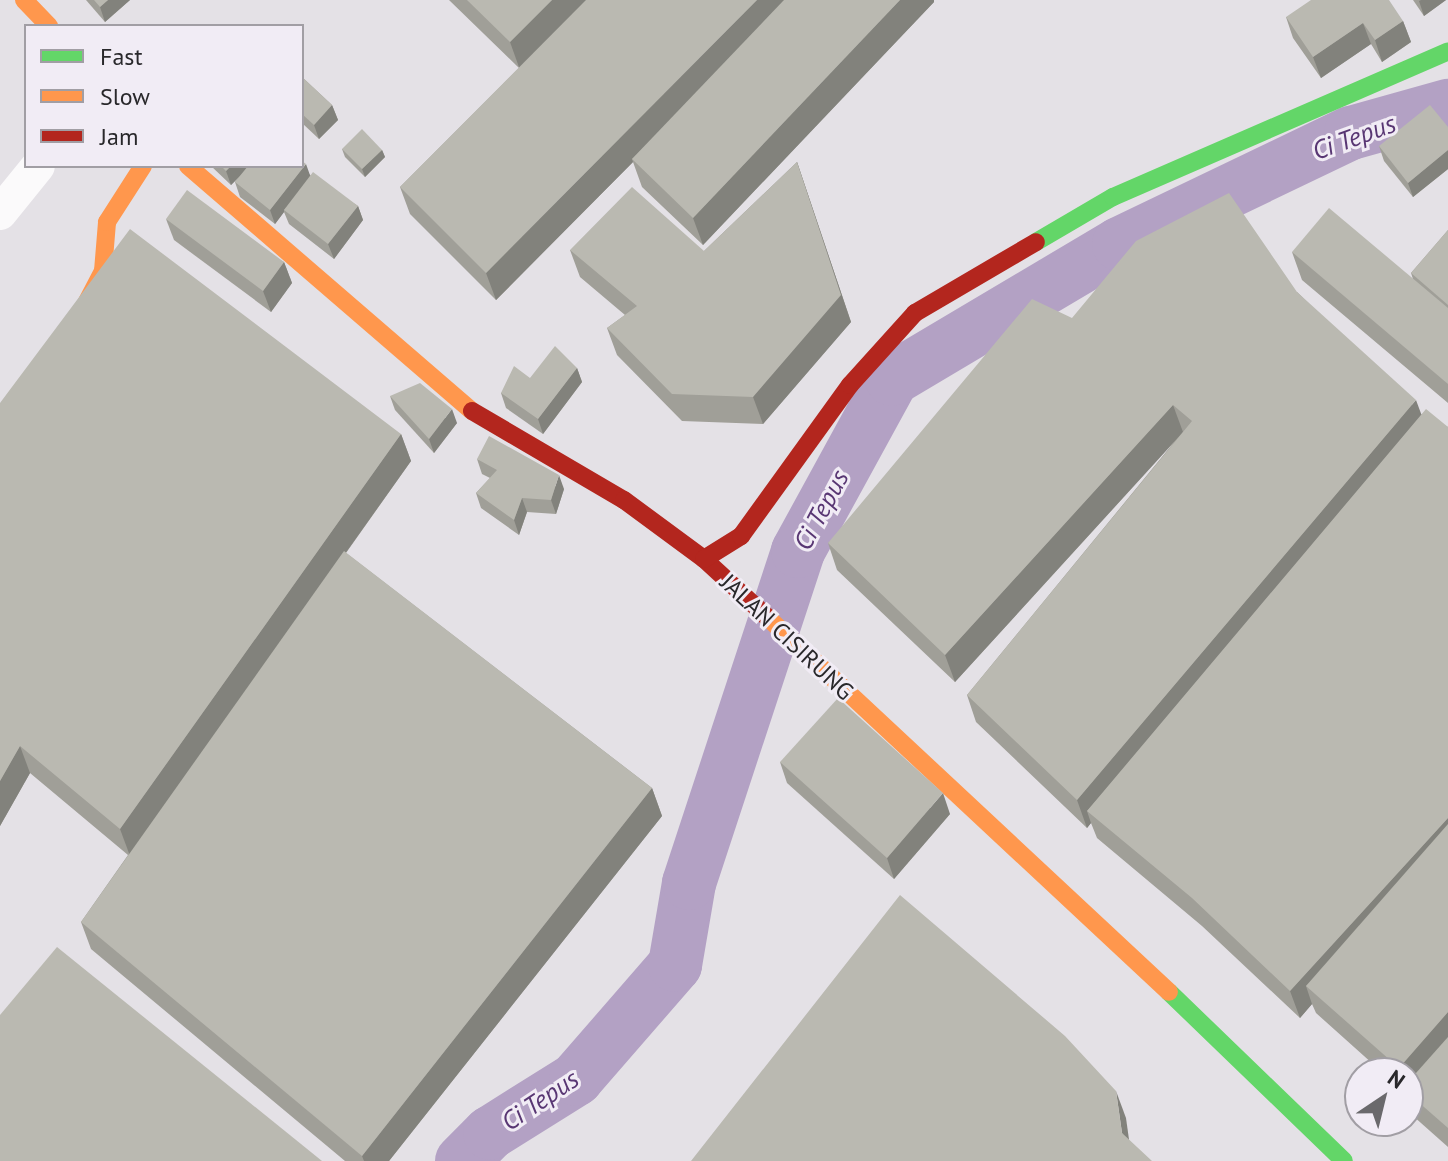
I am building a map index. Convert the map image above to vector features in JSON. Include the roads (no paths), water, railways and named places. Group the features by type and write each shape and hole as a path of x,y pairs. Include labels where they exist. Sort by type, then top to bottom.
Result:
{"main road":[{"path":"24,0 47,24"},
{"path":"704,559 741,536 850,385 915,313 1113,197 1448,51"},
{"path":"68,334 103,271 107,222 142,168"},
{"name":"JALAN CISIRUNG","path":"190,168 480,418 624,500 704,559 1053,880 1344,1161"}],"street":[{"path":"0,213 36,168"}],"waterway":[{"name":"Ci Tepus","path":"462,1161 490,1133 576,1079 675,965 689,883 798,551 892,379 1119,244 1351,133 1448,106"}]}
